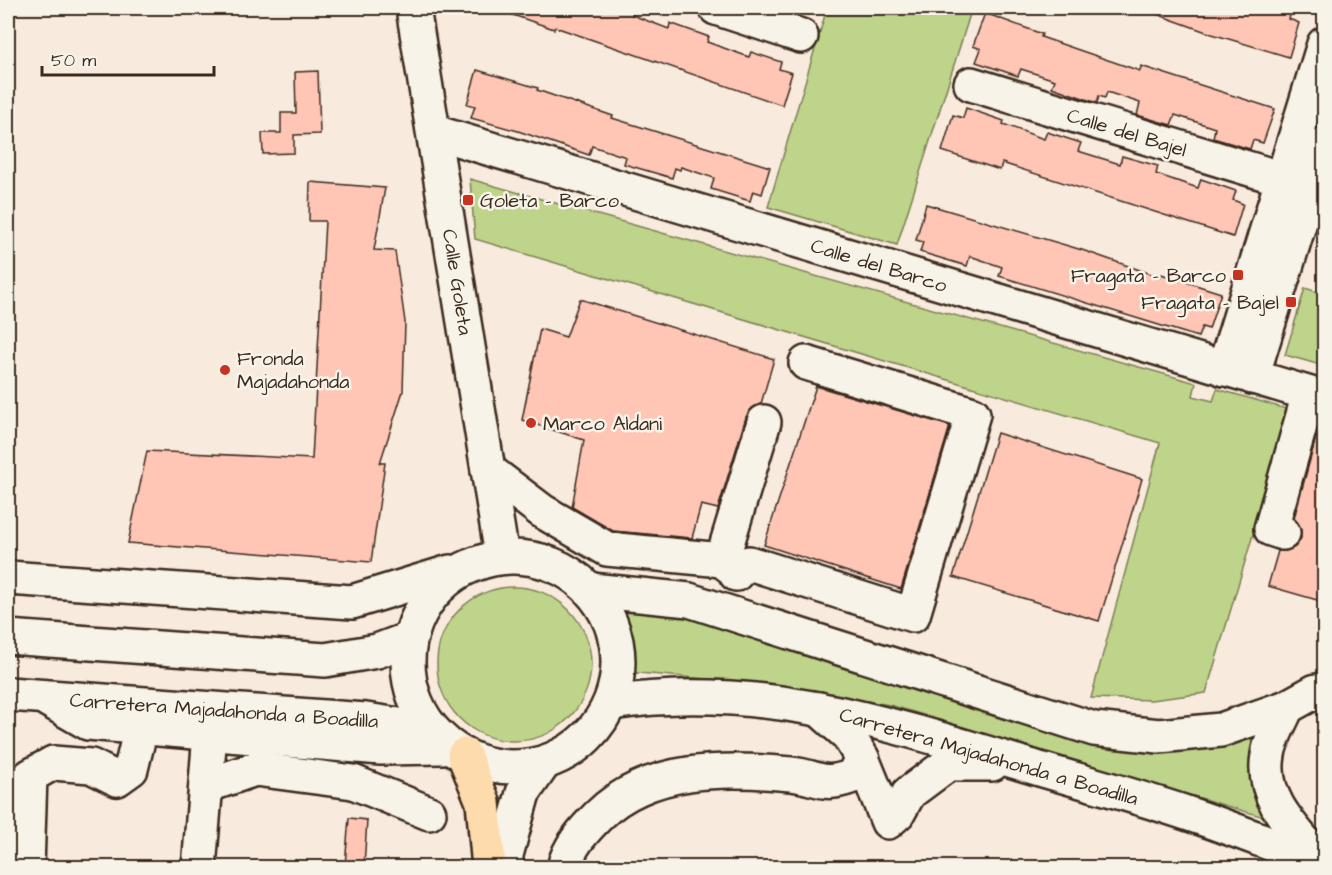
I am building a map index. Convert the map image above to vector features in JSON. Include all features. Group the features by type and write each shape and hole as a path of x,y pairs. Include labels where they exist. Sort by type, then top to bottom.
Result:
{"highway":[{"path":"451,747 483,802 501,864"}],"street":[{"name":"Calle Goleta","path":"413,8 502,556"},
{"path":"716,8 801,36"},
{"path":"1238,373 1283,179 1324,44"},
{"name":"Calle del Bajel","path":"971,84 1283,179"},
{"name":"Calle del Barco","path":"434,132 1317,396"},
{"path":"1238,373 1324,144"},
{"path":"489,470 542,511 607,549 729,566 749,563 913,615 974,414 806,363"},
{"path":"1283,532 1271,529 1317,396"},
{"path":"723,611 729,566 764,422"},
{"path":"8,578 352,602 502,556"},
{"name":"Carretera Majadahonda a Boadilla","path":"8,693 366,720 412,727 490,765 517,768 544,763 565,754 584,741 600,724 611,703 619,674 618,644 608,615 591,590 565,569 534,558 502,556"},
{"path":"451,747 423,716 412,692 407,666 410,639 417,616 429,596 446,579 466,567"},
{"path":"591,590 689,600 1094,729 1159,736 1221,730 1287,707 1316,691 1324,690"},
{"path":"8,637 325,660 377,651 410,639"},
{"path":"41,696 88,723 381,748 451,747"},
{"name":"Carretera Majadahonda a Boadilla","path":"611,703 647,698 726,696 818,708 912,729 1193,815 1324,862"},
{"name":"Carretera Majadahonda a Boadilla","path":"1287,707 1268,755 1269,789 1283,816 1324,862"},
{"path":"818,708 848,735 862,758 888,822 898,813 909,793 948,764 1024,764"},
{"path":"27,867 30,776 53,763 91,766 117,778 131,769 141,728"},
{"path":"199,867 210,734"},
{"path":"564,867 566,858 585,828 611,803 658,779 722,770 794,774 832,784 853,776 862,758"},
{"path":"501,864 523,793 544,763"},
{"path":"206,786 255,769 266,770 353,782 429,813"}],"green space":[{"path":"827,8 972,8 897,245 768,207"},
{"path":"470,179 1196,383 1193,396 1213,401 1217,389 1290,410 1206,693 1151,700 1091,698 1160,443 475,239"},
{"path":"1305,288 1324,294 1324,366 1285,355"},
{"path":"514,587 543,593 557,600 568,610 578,621 585,635 591,664 585,693 578,707 568,718 557,728 543,735 514,741 485,735 471,728 460,718 450,707 443,693 437,664 443,635 450,621 460,610 471,600 485,593"},
{"path":"675,610 1108,746 1257,730 1251,766 1267,818 890,705 765,684 627,672 619,613"}],"building":[{"path":"501,8 634,8 632,15 669,29 670,23 709,37 707,42 749,57 751,52 781,62 779,69 792,73 782,105 555,27 554,29 501,11"},
{"path":"1145,8 1292,8 1289,19 1299,23 1289,57 1212,34 1145,10"},
{"path":"985,13 1042,34 1041,37 1140,71 1141,66 1275,109 1263,143 1253,140 1250,149 1213,138 1215,128 1175,115 1171,125 1137,115 1140,103 1107,92 1105,98 1099,96 1097,103 1052,87 1055,80 1021,69 1018,76 976,62 981,49 973,46"},
{"path":"477,70 538,88 537,90 613,116 612,118 770,167 762,194 753,191 750,201 711,189 714,178 681,167 680,170 675,168 672,178 624,164 626,157 592,146 589,155 471,118 475,106 467,104"},
{"path":"318,71 320,134 294,135 294,153 263,154 262,133 281,133 281,113 296,113 295,72"},
{"path":"966,108 1004,121 1003,124 1044,139 1047,132 1081,143 1078,151 1120,164 1122,156 1158,166 1156,174 1198,188 1201,179 1236,191 1233,200 1243,204 1233,237 1002,163 1000,170 942,151 953,115 963,118"},
{"path":"310,182 385,188 374,250 395,251 405,322 403,391 380,463 385,463 371,562 128,543 147,451 312,459 325,221 309,221"},
{"path":"926,204 1082,250 1160,277 1161,274 1221,293 1209,329 1202,327 1198,337 999,276 1002,267 970,256 967,266 920,252 923,242 916,240"},
{"path":"580,299 774,359 761,404 752,408 746,417 718,509 701,505 692,538 613,531 572,507 584,440 522,420 540,329 566,337"},
{"path":"816,386 950,426 901,589 764,545"},
{"path":"1322,416 1324,416 1324,602 1268,586 1278,551 1286,551 1295,547 1301,538 1301,529 1294,518"},
{"path":"997,433 1142,479 1099,621 953,577"},
{"path":"349,818 367,820 364,866 345,865"}],"place":[{"name":"Goleta - Barco","path":"468,200"},
{"name":"Fragata - Barco","path":"1238,275"},
{"name":"Fragata - Bajel","path":"1291,302"},
{"name":"Fronda Majadahonda","path":"225,370"},
{"name":"Marco Aldani","path":"531,423"}]}
